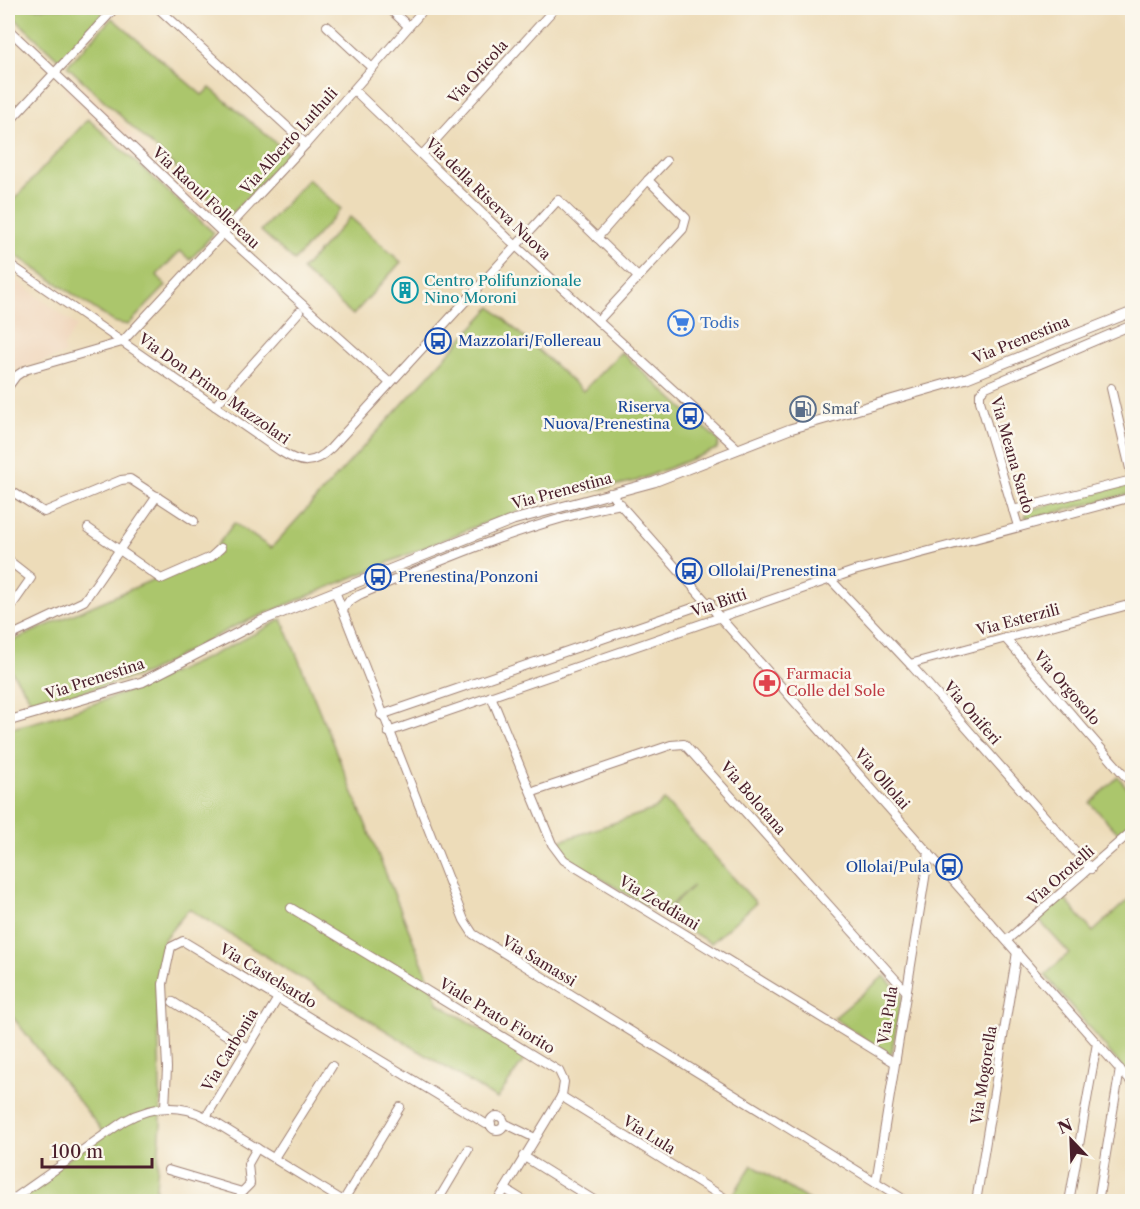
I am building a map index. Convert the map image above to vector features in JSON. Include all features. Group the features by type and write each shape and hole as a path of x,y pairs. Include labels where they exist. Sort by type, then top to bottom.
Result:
{"main road":[{"name":"Via Prenestina","path":"8,721 142,682 245,628 513,520 658,481 738,448 807,424 980,374 1132,312"}],"street":[{"path":"8,123 115,8"},
{"path":"158,8 306,144"},
{"path":"389,8 408,26"},
{"path":"354,90 371,67 425,8"},
{"name":"Via Oricola","path":"422,155 555,8"},
{"path":"327,26 371,67"},
{"name":"Via Raoul Follereau","path":"8,29 224,234 390,384"},
{"name":"Via Alberto Luthuli","path":"122,342 224,234 354,90"},
{"name":"Via della Riserva Nuova","path":"354,90 516,246 738,448"},
{"path":"638,277 597,238 666,160"},
{"path":"598,321 683,229 687,220 682,211 648,180"},
{"name":"Via Don Primo Mazzolari","path":"8,263 284,453 302,462 310,462 332,448 558,200 597,238"},
{"path":"215,406 298,312"},
{"name":"Via Meana Sardo","path":"1018,526 980,401 980,393 986,387 1132,325"},
{"path":"8,387 14,377 25,370 122,342"},
{"path":"1013,510 1132,478 1111,388"},
{"path":"8,489 44,512 124,479 133,480 194,521"},
{"name":"Via Ollolai","path":"610,493 710,602 1132,1083"},
{"path":"8,637 84,601 157,496"},
{"name":"Via Bitti","path":"388,732 830,579 1018,526 1132,497"},
{"path":"343,610 348,601 359,595 513,532 580,512 621,504"},
{"path":"88,528 161,579 211,557 221,548"},
{"path":"8,560 31,578 8,611"},
{"name":"Via Oniferi","path":"830,579 910,663 1092,868"},
{"name":"Via Samassi","path":"335,591 381,715 464,920 475,936 908,1202"},
{"name":"Via Bitti","path":"381,715 710,602"},
{"name":"Via Esterzili","path":"910,663 1132,604"},
{"name":"Via Orgosolo","path":"1005,638 1132,784"},
{"name":"Via Zeddiani","path":"491,696 533,792 552,844 566,862 894,1062"},
{"name":"Via Bolotana","path":"533,792 673,744 684,744 906,991"},
{"name":"Via Orotelli","path":"1007,940 1092,868 1132,830"},
{"name":"Via Pula","path":"876,1182 929,853"},
{"name":"Viale Prato Fiorito","path":"291,908 549,1063 563,1078 561,1096"},
{"name":"Via Castelsardo","path":"165,1107 167,1068 163,984 173,944 181,941 187,942 486,1124 498,1130 504,1123 535,1138"},
{"name":"Via Mogorella","path":"976,1202 1017,952"},
{"name":"Via Carbonia","path":"206,1117 278,998"},
{"path":"173,1002 248,1048"},
{"path":"1069,1202 1097,1043"},
{"path":"274,1158 332,1066"},
{"path":"1098,1202 1120,1069"},
{"path":"497,1202 561,1096"},
{"name":"Via Lula","path":"561,1096 723,1197"},
{"path":"9,1202 124,1121 143,1112 165,1107 187,1109 206,1117 344,1201 400,1107"},
{"path":"168,1170 242,1192 250,1184 248,1164 257,1148"},
{"path":"436,1202 468,1150"},
{"path":"524,1156 597,1202"},
{"path":"505,1189 526,1202"}],"shaded area":[{"path":"75,81 221,215 209,229 65,91"},
{"path":"8,274 77,326 64,346 65,354 11,372 8,369"}],"green space":[{"path":"8,8 97,8 104,13 60,61 8,12"},
{"path":"112,18 202,95 210,88 288,153 229,217 67,66"},
{"path":"88,119 214,233 190,260 180,251 157,275 166,286 128,325 114,322 8,250 8,206"},
{"path":"308,179 341,209 294,261 261,231"},
{"path":"350,217 401,262 353,315 302,270"},
{"path":"491,307 583,391 621,352 719,441 717,449 636,481 547,501 474,527 233,627 147,673 35,706 8,666 9,642 210,555 234,523 271,548"},
{"path":"1132,483 1132,493 1030,519 1024,516 1029,510"},
{"path":"282,619 439,1004 526,1057 497,1099 189,909 164,939 157,979 161,1123 155,1201 9,1201 104,1133 8,1011 8,729 80,709 149,683 183,669"},
{"path":"1118,777 1132,793 1128,827 1120,835 1090,803"},
{"path":"664,800 756,903 711,943 686,929 688,924 684,921 678,923 662,915 693,886 660,914 562,855 557,842 655,809"},
{"path":"1132,896 1132,1079 1045,975 1069,953 1038,919 1064,898 1093,932"},
{"path":"884,976 902,995 891,1056 834,1018"},
{"path":"752,1165 810,1201 729,1201"}],"place":[{"name":"Centro Polifunzionale Nino Moroni","path":"405,290"},
{"name":"Todis","path":"681,323"},
{"name":"Mazzolari/Follereau","path":"438,341"},
{"name":"Smaf","path":"803,409"},
{"name":"Riserva Nuova/Prenestina","path":"690,416"},
{"name":"Ollolai/Prenestina","path":"689,571"},
{"name":"Prenestina/Ponzoni","path":"378,577"},
{"name":"Farmacia Colle del Sole","path":"767,683"},
{"name":"Ollolai/Pula","path":"949,867"}]}
